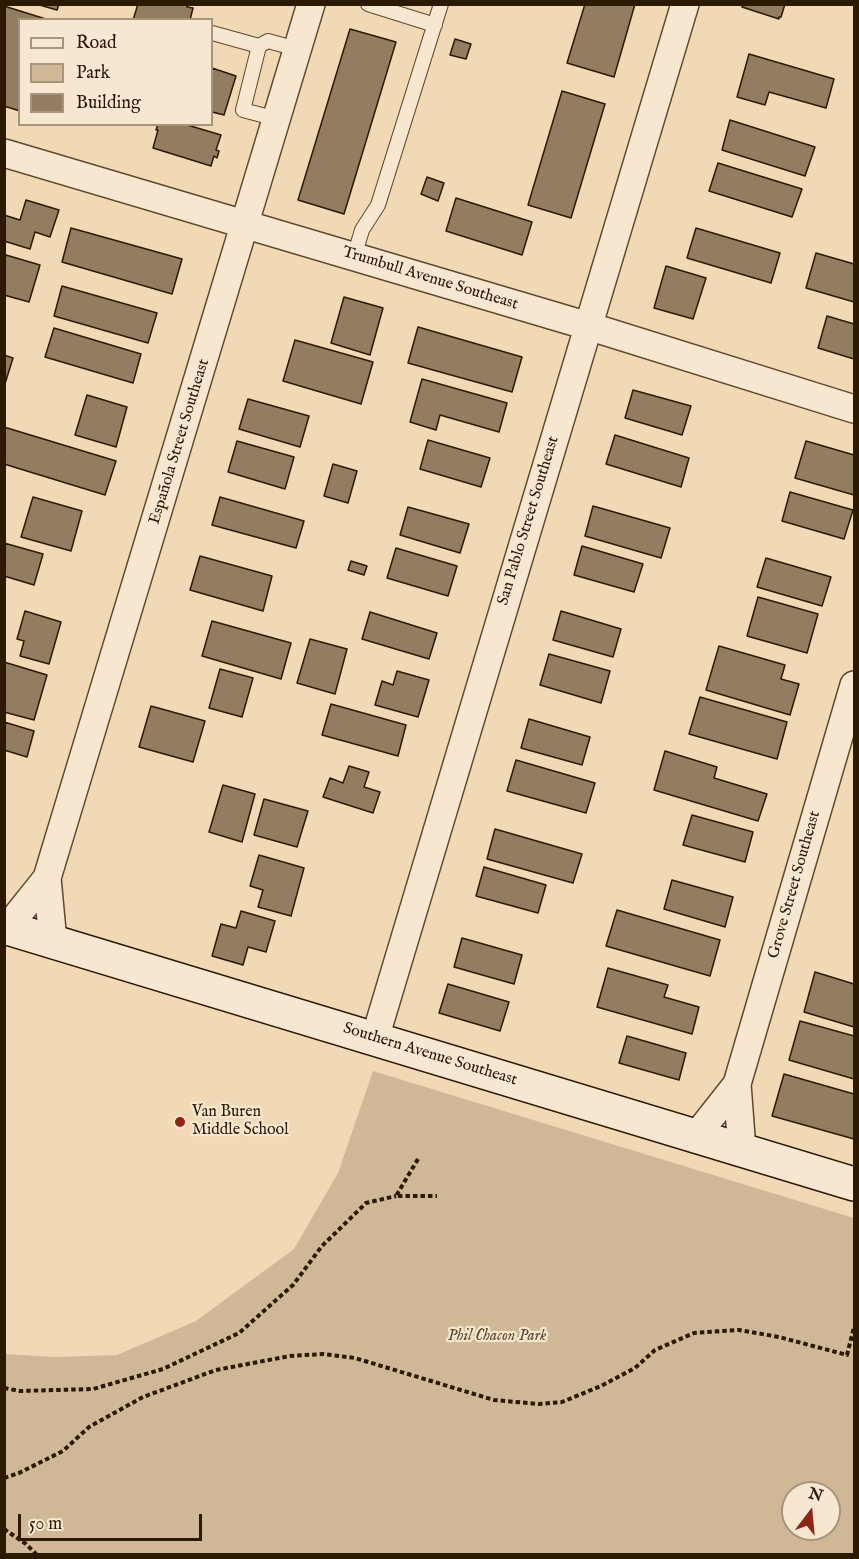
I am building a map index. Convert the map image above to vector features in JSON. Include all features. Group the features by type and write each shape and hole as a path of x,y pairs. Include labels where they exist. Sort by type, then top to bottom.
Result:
{"street":[{"name":"Española Street Southeast","path":"53,942 47,878 311,4"},
{"name":"San Pablo Street Southeast","path":"375,1038 685,4"},
{"name":"Trumbull Avenue Southeast","path":"4,153 588,326 855,409"},
{"name":"Grove Street Southeast","path":"742,1150 737,1084 855,685"},
{"name":"Española Street Southeast","path":"6,928 47,878"},
{"name":"Southern Avenue Southeast","path":"6,928 855,1184"},
{"name":"Grove Street Southeast","path":"696,1136 737,1084"}],"lane":[{"path":"368,4 435,25"},
{"path":"354,257 362,230 378,205 441,4"},
{"path":"213,33 259,46"},
{"path":"277,119 243,110 259,46 268,40 297,49"}],"path":[{"path":"396,1196 418,1159"},
{"path":"5,1388 20,1391 93,1389 163,1369 239,1333 293,1285 322,1246 366,1203 396,1196 436,1196"},
{"path":"847,1355 855,1327"},
{"path":"4,1478 63,1451 89,1427 143,1397 216,1370 290,1356 323,1353 355,1358 494,1400 539,1404 562,1402 601,1386 635,1368 655,1350 694,1334 739,1330 779,1337 855,1358"},
{"path":"4,1529 36,1554"}],"green space":[{"name":"Phil Chacon Park","path":"373,1071 854,1218 854,1554 5,1554 5,1354 55,1357 117,1355 196,1321 294,1249 338,1173"}],"building":[{"path":"36,4 59,4 57,10"},
{"path":"138,4 188,4 187,7 193,8 190,18 134,18"},
{"path":"585,4 635,4 614,77 567,63"},
{"path":"742,4 785,4 779,19 742,7"},
{"path":"4,6 43,18 18,18 18,110 4,106"},
{"path":"350,29 396,42 344,214 298,200"},
{"path":"455,39 471,44 466,59 450,55"},
{"path":"749,54 834,79 826,108 769,92 765,105 737,97"},
{"path":"213,68 236,76 224,115 213,112"},
{"path":"562,91 605,104 571,218 528,205"},
{"path":"730,120 815,147 805,176 722,150"},
{"path":"157,126 191,126 221,135 216,150 219,151 217,158 214,156 211,166 153,148 158,130 156,130"},
{"path":"718,163 802,189 792,217 709,191"},
{"path":"427,177 444,183 438,201 421,194"},
{"path":"456,198 532,222 522,255 446,231"},
{"path":"26,200 59,210 50,237 35,232 30,249 4,241 4,215 20,220"},
{"path":"71,228 182,259 172,294 62,262"},
{"path":"696,228 780,253 771,283 687,258"},
{"path":"816,253 854,264 854,302 806,288"},
{"path":"6,255 40,265 29,302 4,295"},
{"path":"666,266 706,278 693,319 654,308"},
{"path":"62,286 157,313 148,343 54,316"},
{"path":"344,297 383,308 370,355 331,343"},
{"path":"827,316 854,324 854,359 818,348"},
{"path":"418,327 522,357 512,392 408,363"},
{"path":"54,328 141,354 133,383 45,357"},
{"path":"295,340 373,362 361,404 283,381"},
{"path":"4,355 13,358 4,387"},
{"path":"422,379 507,403 499,432 440,415 436,430 410,422"},
{"path":"633,390 691,406 682,435 625,418"},
{"path":"87,395 127,407 116,447 75,435"},
{"path":"248,399 309,416 300,447 239,429"},
{"path":"4,427 116,461 105,495 4,464"},
{"path":"615,435 689,458 681,487 606,464"},
{"path":"428,440 490,458 481,487 420,469"},
{"path":"237,441 294,457 285,489 228,472"},
{"path":"806,441 854,455 854,495 795,478"},
{"path":"333,464 357,471 348,503 324,496"},
{"path":"790,492 853,510 844,539 782,521"},
{"path":"33,497 82,511 71,551 21,537"},
{"path":"220,497 304,521 296,548 212,525"},
{"path":"593,506 670,528 661,558 585,536"},
{"path":"408,507 469,524 460,553 400,535"},
{"path":"4,543 43,554 34,585 4,576"},
{"path":"582,546 643,564 634,592 574,575"},
{"path":"396,548 457,566 448,596 387,578"},
{"path":"200,556 272,576 263,611 190,590"},
{"path":"766,558 831,577 822,606 757,587"},
{"path":"351,561 367,566 364,575 348,570"},
{"path":"758,597 818,614 807,653 747,636"},
{"path":"25,611 61,622 49,664 20,656 24,641 17,639"},
{"path":"561,611 621,629 613,657 553,640"},
{"path":"370,612 437,633 429,659 362,639"},
{"path":"212,621 291,643 281,679 202,656"},
{"path":"310,639 347,649 335,694 297,683"},
{"path":"719,646 785,665 781,679 799,684 790,715 706,690"},
{"path":"549,654 610,671 601,703 540,685"},
{"path":"4,662 47,675 34,720 4,712"},
{"path":"220,669 253,678 242,717 209,708"},
{"path":"397,671 429,680 418,717 375,705 382,681 393,685"},
{"path":"700,697 787,722 777,759 689,734"},
{"path":"331,704 406,725 398,756 322,735"},
{"path":"151,706 205,721 193,762 139,747"},
{"path":"529,719 590,737 582,765 521,748"},
{"path":"4,722 34,731 27,757 4,750"},
{"path":"665,751 717,767 714,778 767,794 758,821 654,790"},
{"path":"516,760 595,783 586,813 507,791"},
{"path":"349,766 369,772 364,787 380,792 373,813 323,797 330,778 343,783"},
{"path":"223,785 255,794 242,842 209,832"},
{"path":"264,799 308,811 297,847 254,835"},
{"path":"692,815 753,832 745,862 683,845"},
{"path":"495,829 582,854 573,883 487,859"},
{"path":"259,855 304,868 291,916 258,907 263,890 250,886"},
{"path":"484,867 546,885 538,913 476,896"},
{"path":"672,880 733,897 725,927 664,909"},
{"path":"617,910 720,940 710,976 606,946"},
{"path":"241,911 275,921 266,952 248,947 243,965 212,956 221,924 236,928"},
{"path":"462,938 522,955 514,984 454,967"},
{"path":"608,968 668,985 664,997 699,1007 692,1034 597,1007"},
{"path":"815,972 854,984 854,1027 804,1012"},
{"path":"448,984 509,1002 500,1031 439,1013"},
{"path":"800,1021 854,1036 854,1079 789,1060"},
{"path":"627,1036 686,1053 679,1080 619,1063"},
{"path":"784,1074 854,1094 854,1139 772,1116"}],"place":[{"name":"Van Buren Middle School","path":"180,1122"}]}
